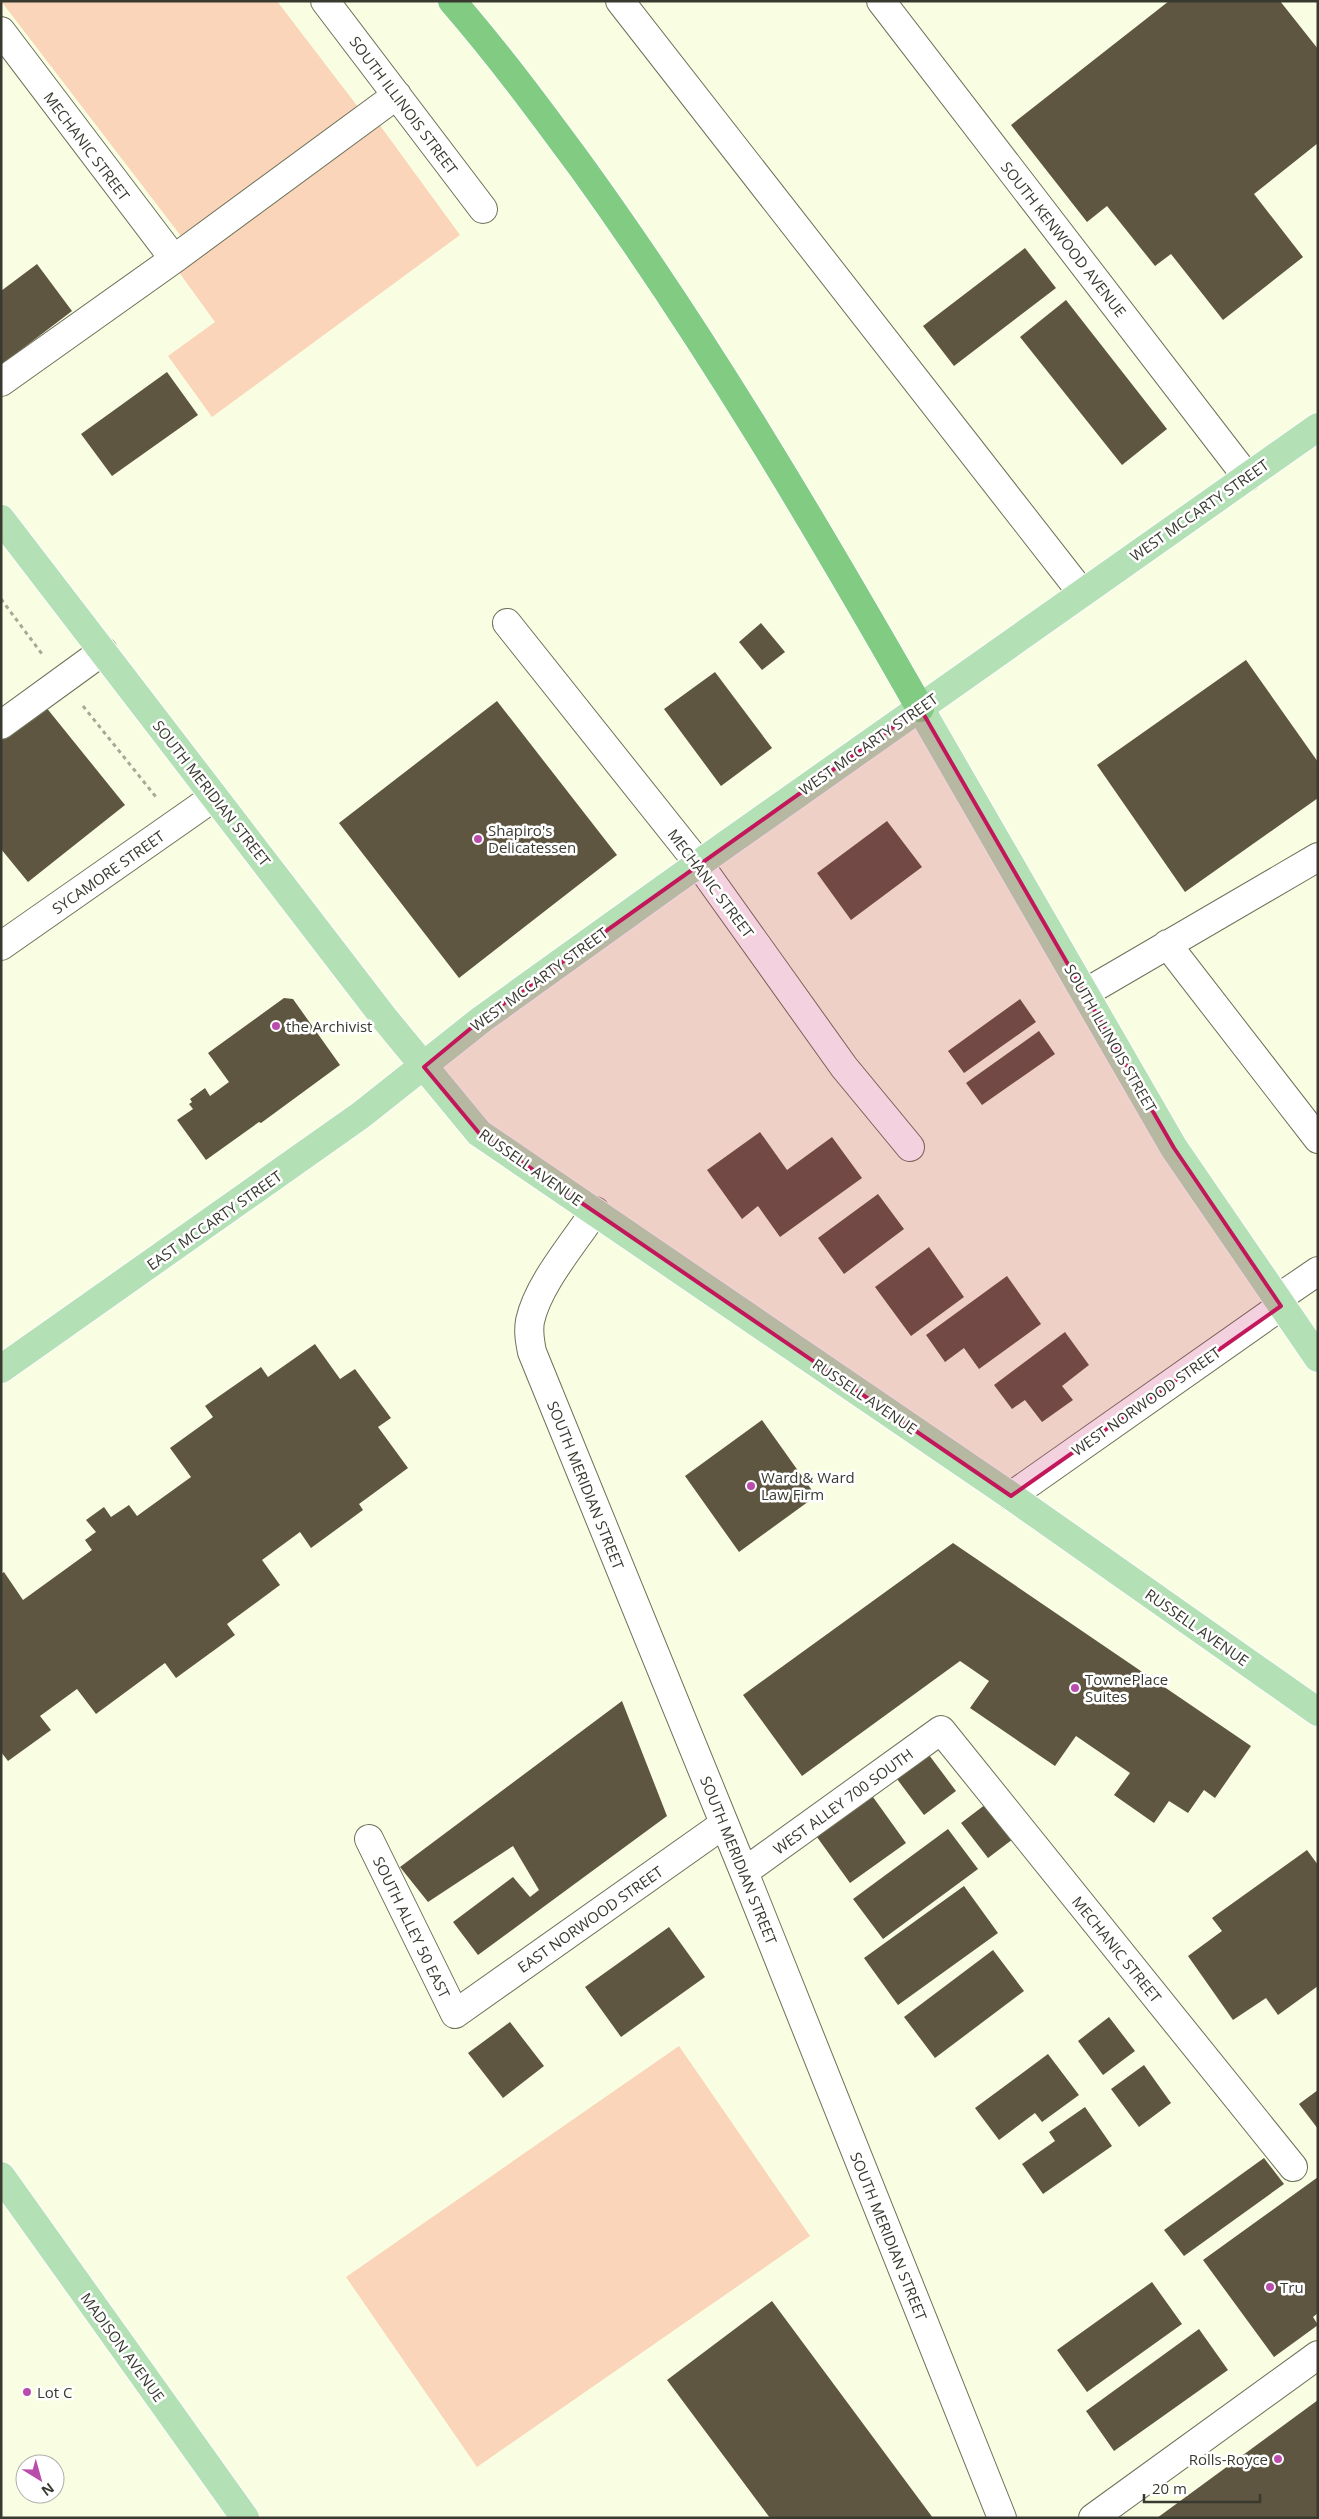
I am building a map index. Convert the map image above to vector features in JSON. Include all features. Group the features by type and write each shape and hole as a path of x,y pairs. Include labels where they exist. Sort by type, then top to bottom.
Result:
{"highway":[{"path":"452,1 489,43 538,108 664,285 798,498 920,708"}],"main road":[{"name":"WEST MCCARTY STREET","path":"424,1067 482,1019 1318,427"},
{"name":"SOUTH MERIDIAN STREET","path":"1,519 424,1067"},
{"name":"SOUTH ILLINOIS STREET","path":"920,708 1174,1148 1318,1358"},
{"name":"RUSSELL AVENUE","path":"424,1067 479,1133 1012,1496 1318,1712"},
{"name":"EAST MCCARTY STREET","path":"1,1369 361,1115 424,1067"},
{"name":"MADISON AVENUE","path":"1,2176 245,2518"}],"street":[{"name":"SOUTH ILLINOIS STREET","path":"325,1 483,209"},
{"name":"SOUTH KENWOOD AVENUE","path":"881,1 1247,477"},
{"path":"625,3 1082,593"},
{"name":"MECHANIC STREET","path":"1,31 174,259"},
{"path":"1,382 174,259 397,95"},
{"name":"MECHANIC STREET","path":"507,623 699,864 844,1067 910,1147"},
{"path":"1,725 103,651"},
{"name":"SYCAMORE STREET","path":"1,946 214,797"},
{"path":"1085,992 1318,857"},
{"path":"1167,944 1318,1139"},
{"name":"SOUTH MERIDIAN STREET","path":"595,1211 541,1294 530,1322 529,1334 532,1352 744,1872 1002,2518"},
{"name":"WEST NORWOOD STREET","path":"1012,1496 1279,1302 1318,1271"},
{"name":"MECHANIC STREET","path":"941,1730 1293,2167"},
{"name":"WEST ALLEY 700 SOUTH","path":"744,1872 941,1730"},
{"name":"EAST NORWOOD STREET","path":"456,2014 724,1824"},
{"name":"SOUTH ALLEY 50 EAST","path":"368,1839 456,2014"},
{"path":"1093,2518 1318,2355"}],"highlighted area":[{"path":"920,708 1174,1148 1281,1306 1011,1496 479,1133 424,1067 482,1019"}],"shaded area":[{"path":"1,1 277,1 358,107 184,240"},
{"path":"379,124 460,235 212,417 168,356 215,322 178,271"},
{"path":"679,2046 810,2236 477,2467 346,2277"}],"building":[{"path":"1169,1 1280,1 1318,49 1318,143 1254,194 1303,257 1223,320 1171,254 1155,266 1107,206 1087,222 1011,125"},
{"path":"1025,248 1056,288 954,366 923,326"},
{"path":"37,264 72,311 1,365 1,291"},
{"path":"1066,300 1167,429 1122,465 1020,337"},
{"path":"167,372 198,415 112,476 81,434"},
{"path":"761,623 785,652 762,670 739,642"},
{"path":"1246,660 1318,762 1318,798 1185,892 1097,765"},
{"path":"715,672 772,748 721,786 664,709"},
{"path":"41,701 125,805 28,882 1,849 1,733"},
{"name":"Shapiro's Delicatessen","path":"497,701 617,855 459,978 339,823"},
{"path":"887,821 922,867 851,920 817,873"},
{"path":"284,998 293,999 340,1065 261,1123 259,1122 206,1160 177,1120 193,1109 189,1104 192,1102 190,1099 205,1088 210,1096 229,1082 208,1053"},
{"path":"1020,999 1036,1022 964,1073 948,1051"},
{"path":"1039,1031 1055,1054 982,1105 966,1083"},
{"path":"760,1132 787,1170 832,1137 862,1178 780,1237 758,1206 742,1219 707,1170"},
{"path":"878,1194 904,1229 844,1274 818,1238"},
{"path":"929,1247 964,1297 911,1336 875,1287"},
{"path":"1007,1276 1041,1324 979,1369 964,1348 945,1362 926,1335"},
{"path":"1065,1332 1089,1365 1062,1386 1073,1400 1042,1422 1025,1400 1012,1409 994,1385"},
{"path":"315,1344 340,1379 355,1369 391,1418 378,1427 408,1468 359,1504 363,1510 311,1548 300,1532 262,1560 280,1585 227,1624 235,1635 176,1678 165,1663 96,1714 77,1689 40,1716 51,1730 8,1761 1,1752 1,1574 4,1572 23,1600 92,1550 85,1540 96,1532 86,1520 104,1507 111,1517 129,1505 137,1516 191,1477 170,1448 213,1417 205,1406 261,1367 268,1377"},
{"name":"Ward & Ward Law Firm","path":"762,1420 816,1496 739,1552 685,1476"},
{"name":"TownePlace Suites","path":"953,1543 1251,1746 1215,1798 1204,1790 1188,1813 1169,1801 1154,1823 1114,1795 1130,1773 1076,1736 1055,1766 970,1708 989,1681 960,1661 802,1776 743,1695"},
{"path":"622,1701 667,1816 478,1955 453,1922 513,1877 530,1897 539,1890 513,1846 428,1902 400,1867"},
{"path":"929,1755 956,1791 924,1815 897,1779"},
{"path":"873,1797 906,1843 850,1883 817,1837"},
{"path":"990,1801 1017,1836 988,1858 961,1823"},
{"path":"948,1829 978,1869 883,1939 853,1899"},
{"path":"1307,1850 1318,1865 1318,1986 1278,2015 1266,1998 1233,2020 1188,1956 1222,1931 1212,1918"},
{"path":"964,1886 998,1933 898,2005 864,1958"},
{"path":"669,1927 705,1977 621,2037 585,1987"},
{"path":"993,1950 1024,1991 935,2058 904,2017"},
{"path":"1109,2017 1135,2051 1103,2075 1078,2041"},
{"path":"510,2022 544,2066 503,2098 468,2053"},
{"path":"1048,2054 1079,2095 1042,2122 1035,2113 999,2140 975,2108"},
{"path":"1144,2065 1171,2103 1139,2127 1111,2089"},
{"path":"1318,2090 1318,2129 1299,2104"},
{"path":"1085,2107 1112,2146 1043,2194 1022,2164 1055,2141 1049,2132"},
{"path":"1264,2158 1284,2184 1184,2256 1164,2230"},
{"name":"Tru","path":"1318,2177 1318,2313 1313,2317 1318,2325 1274,2357 1203,2260"},
{"path":"1152,2282 1182,2324 1087,2392 1057,2350"},
{"path":"772,2301 933,2518 770,2518 667,2380"},
{"path":"1199,2329 1228,2370 1114,2451 1086,2411"},
{"name":"Rolls-Royce","path":"1318,2400 1318,2518 1157,2518"}],"place":[{"name":"Shapiro's Delicatessen","path":"478,839"},
{"name":"the Archivist","path":"276,1026"},
{"name":"Ward & Ward Law Firm","path":"751,1486"},
{"name":"TownePlace Suites","path":"1075,1688"},
{"name":"Tru","path":"1270,2287"},
{"name":"Lot C","path":"27,2392"},
{"name":"Rolls-Royce","path":"1278,2459"}]}
